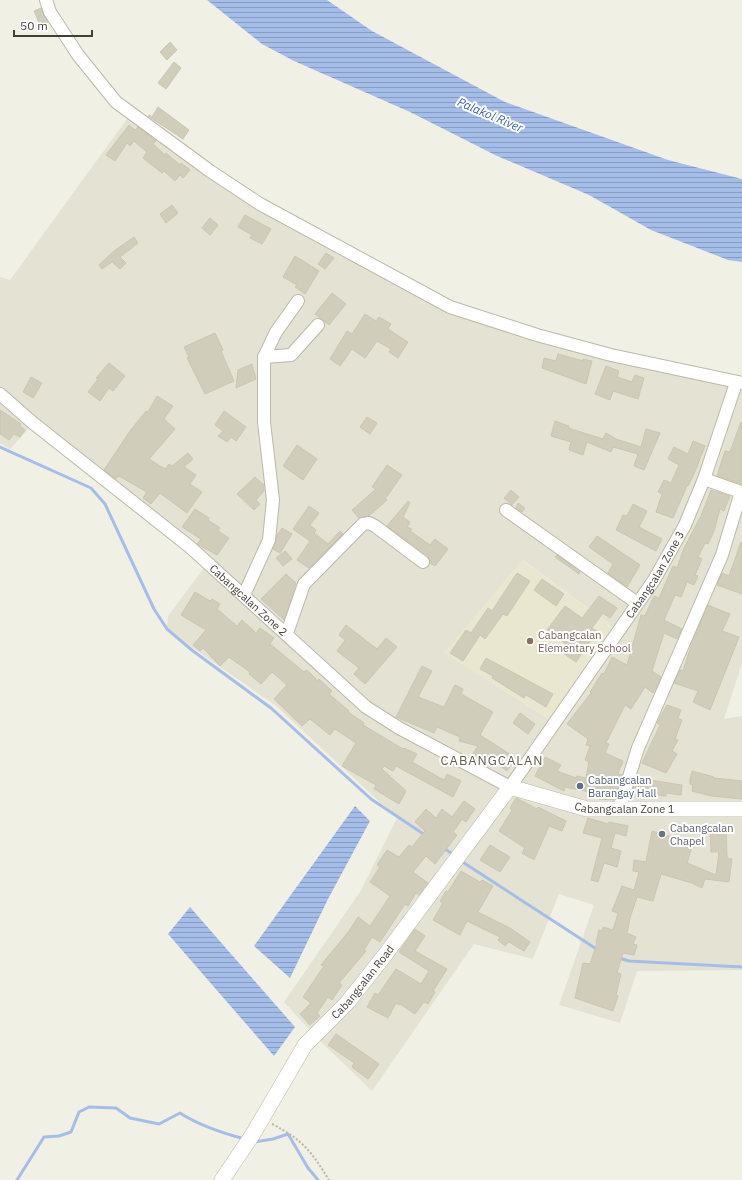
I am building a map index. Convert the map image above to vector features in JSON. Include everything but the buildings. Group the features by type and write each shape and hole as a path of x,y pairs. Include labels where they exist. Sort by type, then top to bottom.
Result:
{"street":[{"path":"46,0 50,12 78,55 116,102 210,171 260,204 450,308 537,335 611,355 739,383"},
{"path":"244,595 269,540 273,500 264,422 264,357 276,332 298,301"},
{"path":"264,357 292,355 318,325"},
{"name":"Cabangcalan Zone 3","path":"510,787 654,580 685,525 704,479 739,383"},
{"name":"Cabangcalan Zone 2","path":"0,394 190,547 287,633 366,707 399,728 510,787"},
{"path":"619,809 638,748 722,555 741,492 704,479"},
{"path":"506,510 637,603"},
{"path":"287,633 304,584 363,524 369,523 375,526 423,562"},
{"name":"Cabangcalan Zone 1","path":"510,787 587,809 742,809"},
{"name":"Cabangcalan Road","path":"222,1180 262,1120 305,1045 347,1003 385,955 510,787"}],"path":[{"path":"262,1120 291,1134 313,1154 329,1180"}],"shaded area":[{"path":"129,116 258,210 451,314 544,341 732,385 682,523 651,578 615,628 523,560 445,653 550,720 507,783 369,704 0,389 0,277 10,280"},
{"path":"740,387 742,387 742,663 724,719 742,716 742,970 637,971 620,1023 559,1005 594,905 559,894 533,959 474,944 372,1091 317,1038 284,1002 360,892 397,818 275,705 193,648 167,627 168,616 206,565 396,730 510,795 656,581"},
{"path":"0,397 31,426 10,449 0,443"},
{"name":"Cabangcalan Elementary School","path":"522,560 615,628 550,720 444,653"}],"water":[{"name":"Palakol River","path":"207,0 327,0 372,31 505,102 668,160 742,179 742,262 728,260 651,230 589,195 495,155 410,112 294,61 262,44"},
{"path":"355,806 370,821 328,899 290,978 254,946"},
{"path":"190,907 295,1027 274,1056 168,934"}],"waterway":[{"path":"0,447 91,488 105,504 154,609 167,629 193,651 271,708 371,799 425,835"},
{"path":"443,848 453,854"},
{"path":"461,861 598,950"},
{"path":"619,958 629,961 742,967"},
{"path":"17,1180 44,1137 59,1136 71,1132 79,1112 89,1107 116,1108 130,1118 159,1124 180,1113 211,1129 245,1139"},
{"path":"254,1142 273,1139 288,1134 308,1168 318,1180"}],"place":[{"name":"Cabangcalan Elementary School","path":"530,641"},
{"name":"Cabangcalan Barangay Hall","path":"580,786"},
{"name":"Cabangcalan Chapel","path":"662,834"}],"district":[{"name":"CABANGCALAN","path":"492,760"}]}
